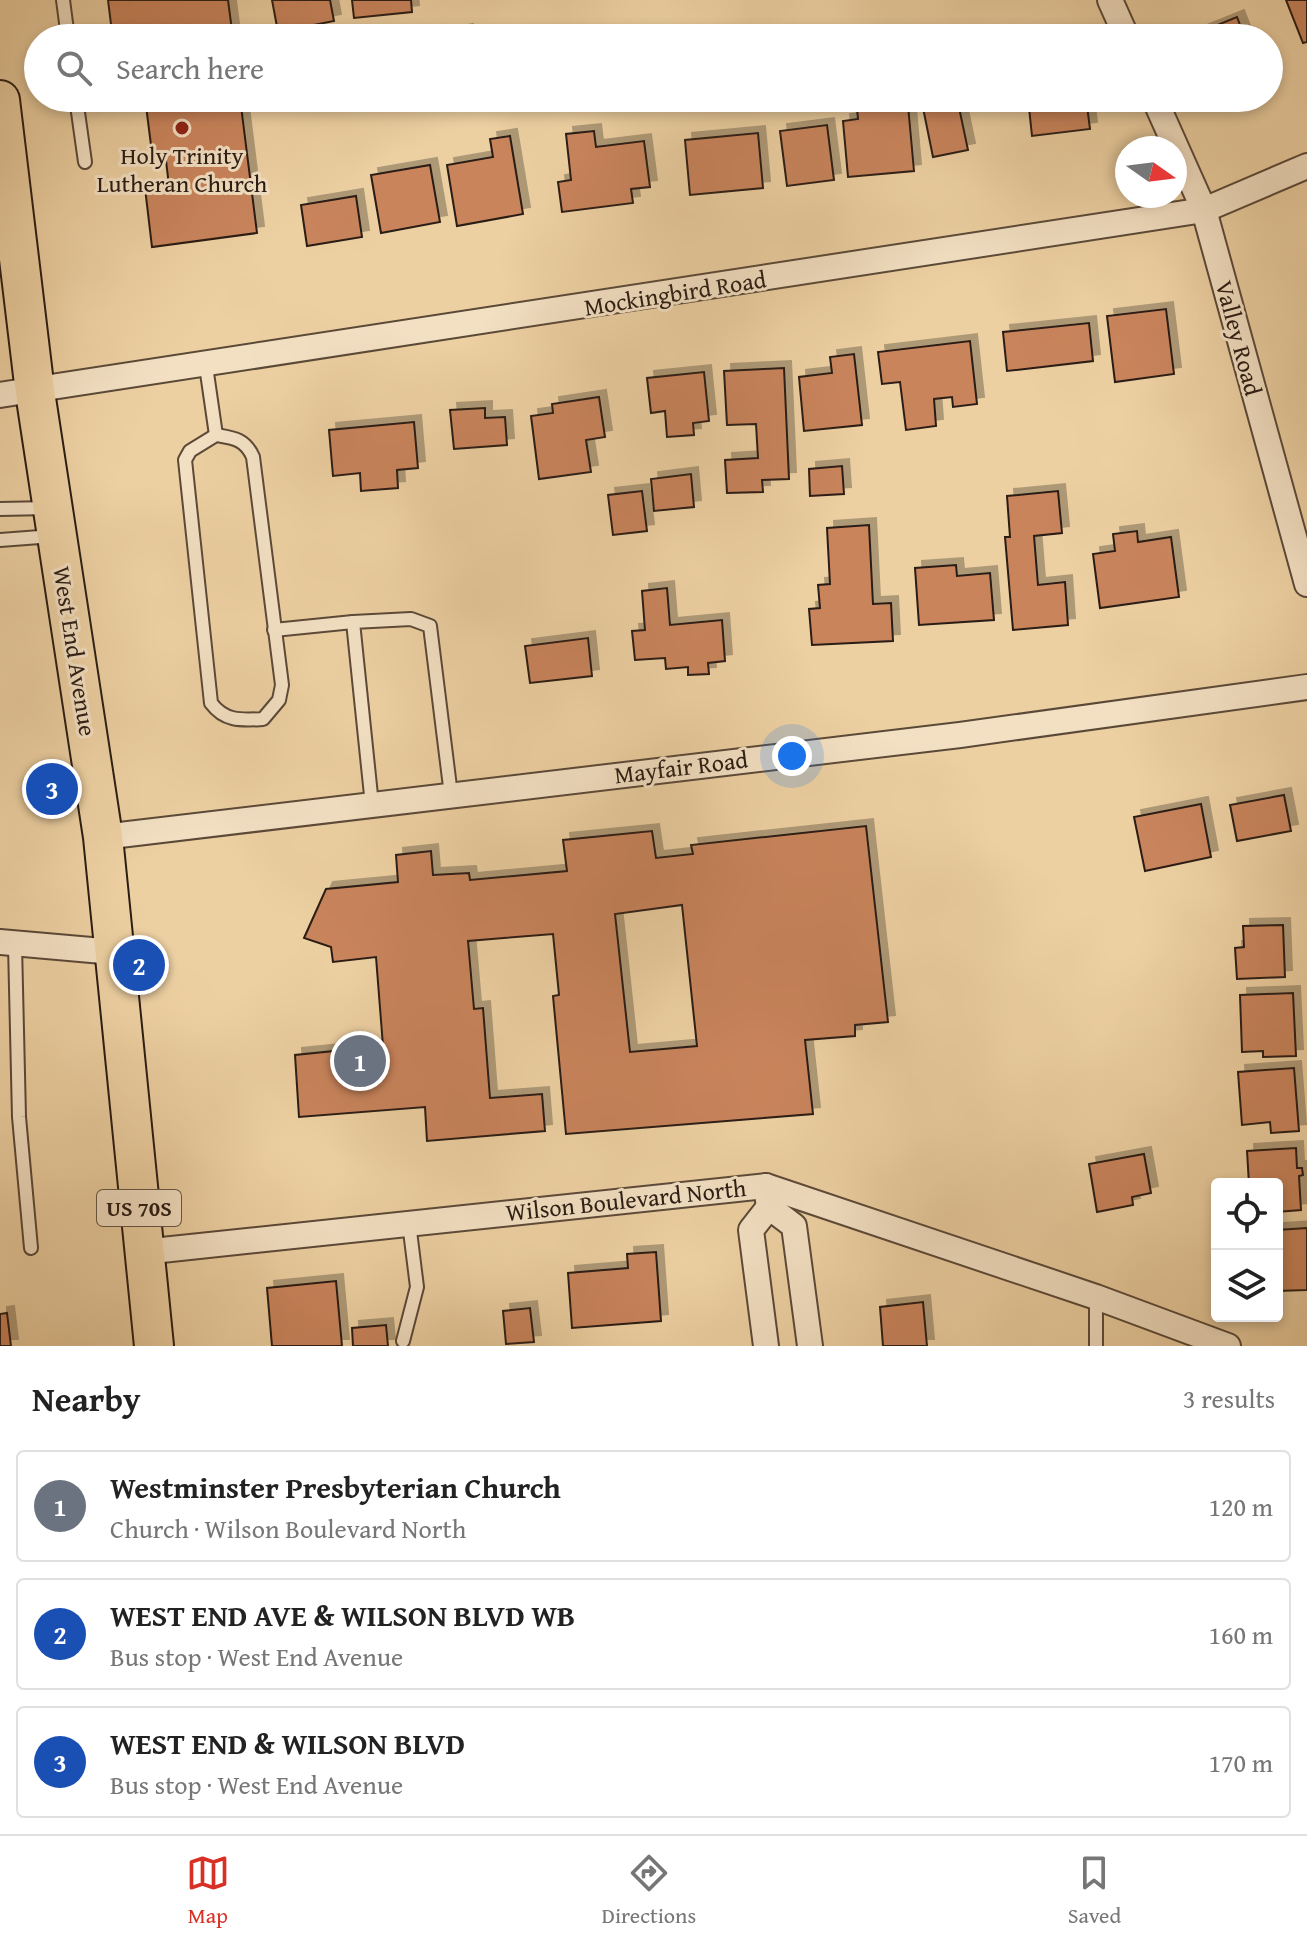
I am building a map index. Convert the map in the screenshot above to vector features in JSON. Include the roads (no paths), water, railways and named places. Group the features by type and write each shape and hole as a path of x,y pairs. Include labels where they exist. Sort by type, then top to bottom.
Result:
{"main road":[{"name":"West End Avenue","path":"0,100 17,394 55,522 103,837 154,1346"}],"street":[{"path":"1110,0 1121,24"},
{"name":"Valley Road","path":"1160,112 1204,210 1307,584"},
{"name":"Mockingbird Road","path":"17,394 1204,210 1307,166"},
{"name":"Mayfair Road","path":"103,837 960,735 1307,687"},
{"path":"8,944 114,952"},
{"path":"766,1346 751,1230 767,1196 794,1226 810,1346"},
{"name":"Wilson Boulevard North","path":"143,1252 409,1223 767,1196 1096,1297 1228,1346"}],"lane":[{"path":"63,0 66,24"},
{"path":"78,112 85,162"},
{"path":"206,366 216,435"},
{"path":"216,435 239,439 248,445 253,457 282,685 272,712 263,719 237,721 217,712 211,703 185,460 190,451 216,435"},
{"path":"0,509 55,522"},
{"path":"0,540 55,522"},
{"path":"274,630 411,619 430,626 451,795"},
{"path":"353,622 372,805"},
{"path":"8,944 31,1248"},
{"path":"403,1341 417,1287 409,1223"},
{"path":"1096,1297 1096,1346"}],"place":[{"name":"Holy Trinity Lutheran Church","path":"182,128"},
{"name":"WEST END & WILSON BLVD","path":"52,789"},
{"name":"WEST END AVE & WILSON BLVD WB","path":"139,965"},
{"name":"Westminster Presbyterian Church","path":"360,1061"}]}
